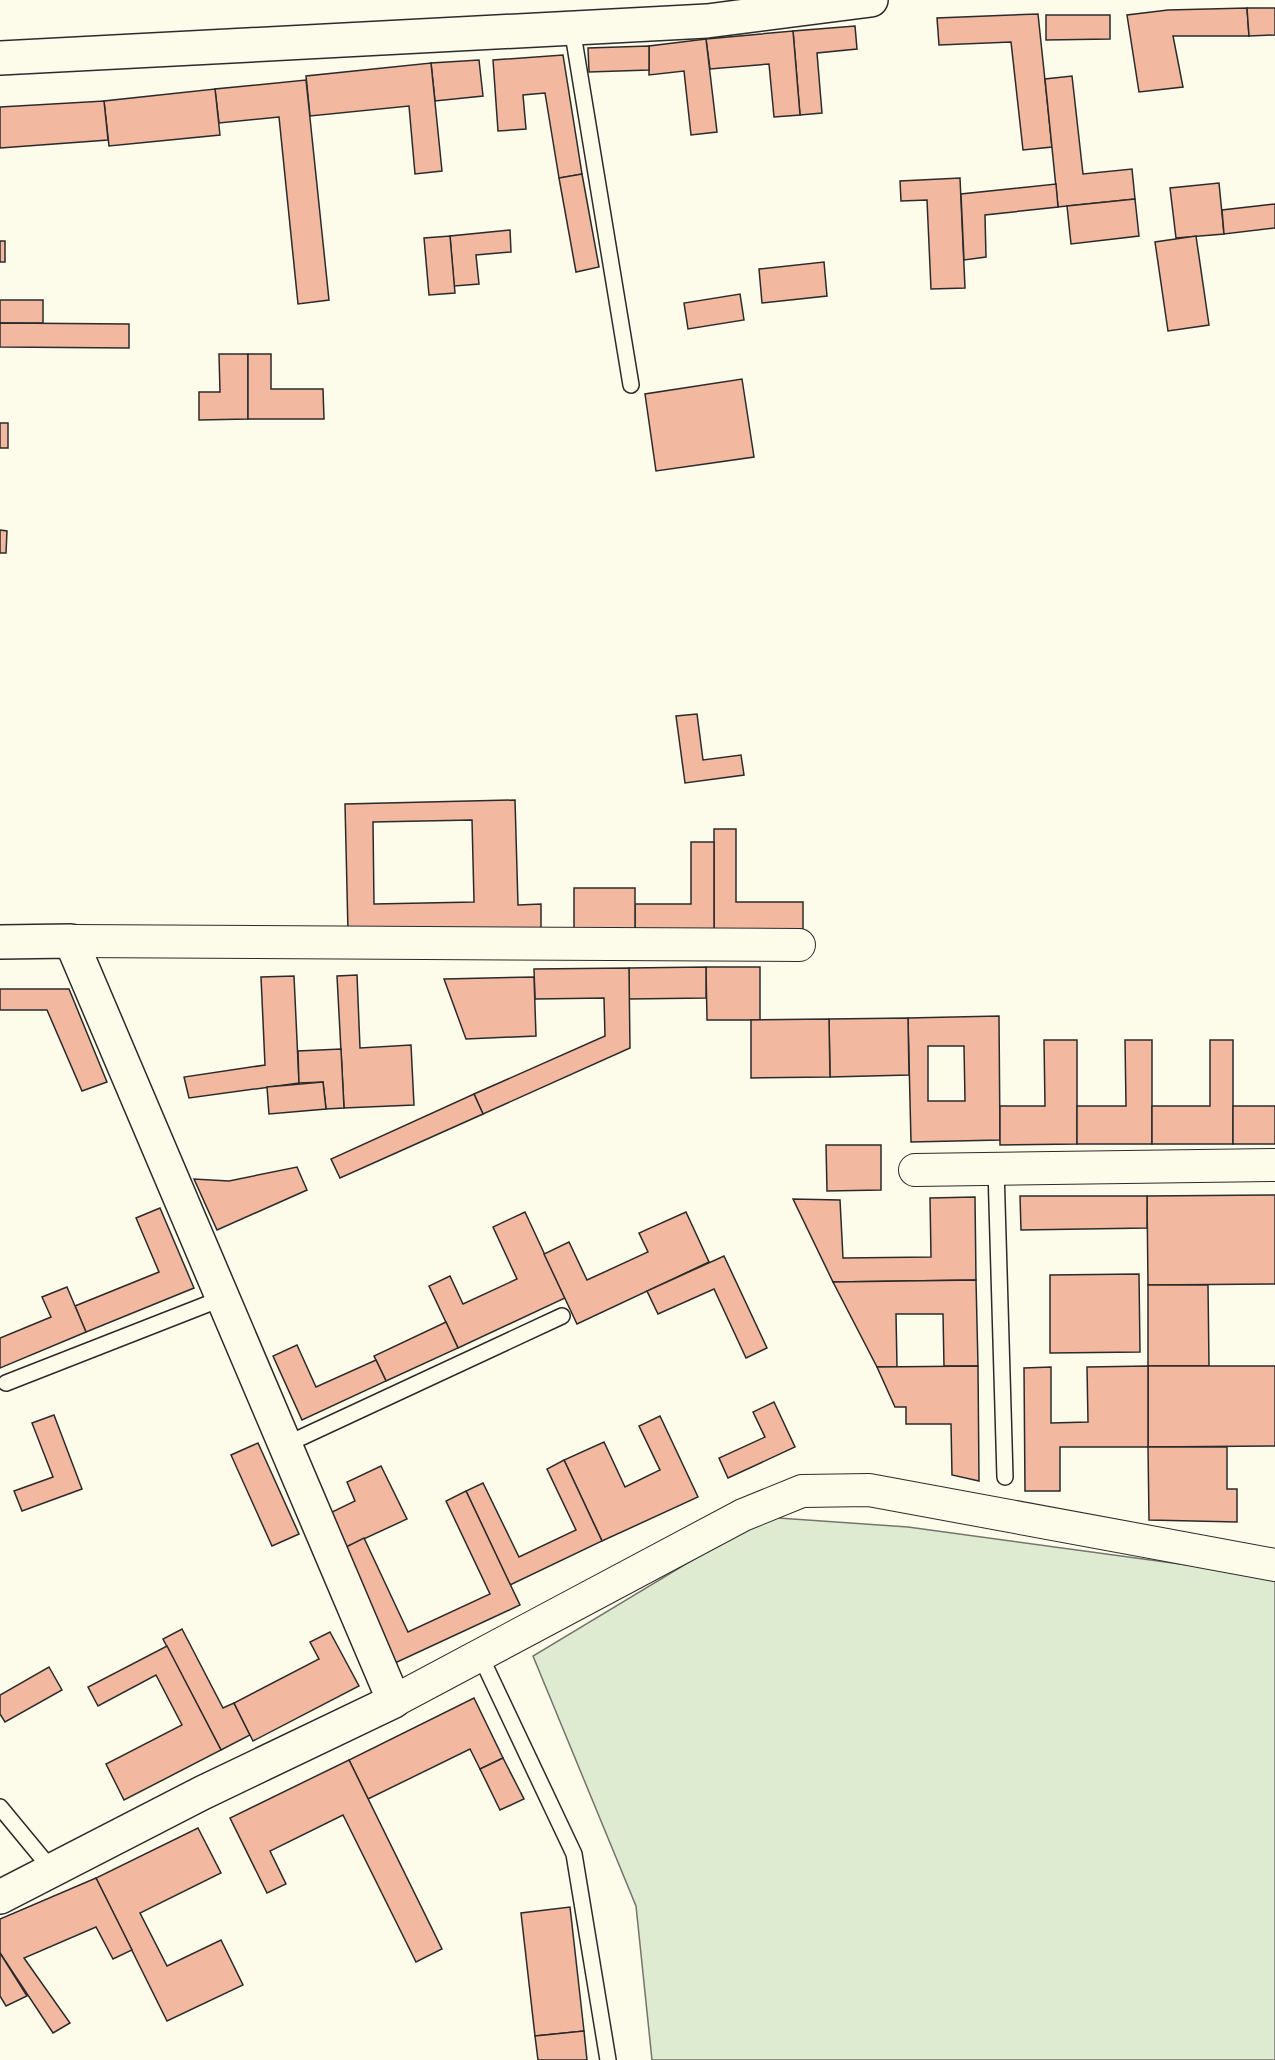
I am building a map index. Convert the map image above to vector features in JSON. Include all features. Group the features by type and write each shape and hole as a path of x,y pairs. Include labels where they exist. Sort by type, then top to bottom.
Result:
{"street":[{"path":"0,58 707,21 871,0"},
{"path":"71,941 394,1701"},
{"path":"0,942 799,945"},
{"path":"915,1170 1275,1165"},
{"path":"0,1897 202,1793 394,1701 743,1515 802,1491 869,1490 1275,1565"}],"lane":[{"path":"572,28 631,385"},
{"path":"996,1169 1005,1477"},
{"path":"6,1383 223,1298"},
{"path":"285,1445 562,1316"},
{"path":"480,1655 574,1854 608,2060"},
{"path":"0,1807 52,1870"}],"green space":[{"path":"764,1517 908,1527 1275,1577 1275,2060 652,2060 636,1906 533,1656"}],"building":[{"path":"1247,8 1249,36 1173,36 1183,87 1139,92 1127,15 1168,10"},
{"path":"1247,8 1275,8 1275,35 1249,36"},
{"path":"1038,14 1052,147 1023,150 1011,42 939,45 937,18"},
{"path":"1046,15 1110,15 1110,39 1046,40"},
{"path":"855,26 857,49 817,53 822,113 800,115 793,31"},
{"path":"793,31 800,115 774,117 769,64 710,69 706,39"},
{"path":"706,39 717,132 691,135 684,71 649,75 649,46"},
{"path":"649,46 649,70 589,72 588,48"},
{"path":"563,55 582,174 559,178 545,93 523,95 526,129 498,131 493,60"},
{"path":"479,60 483,96 435,101 431,63"},
{"path":"431,63 442,171 415,174 409,106 310,116 306,76"},
{"path":"1072,76 1083,174 1132,169 1135,199 1058,207 1045,79"},
{"path":"306,80 329,300 298,304 279,117 219,123 215,89"},
{"path":"215,89 220,135 109,146 104,101"},
{"path":"104,101 108,140 0,148 0,107"},
{"path":"582,174 599,267 576,272 559,178"},
{"path":"960,178 965,288 931,289 927,200 901,201 900,181"},
{"path":"1219,183 1224,234 1176,238 1170,188"},
{"path":"1056,184 1058,207 985,215 986,257 964,260 961,194"},
{"path":"1135,199 1139,236 1071,244 1067,206"},
{"path":"1275,204 1275,228 1224,234 1222,210"},
{"path":"510,230 511,252 476,255 479,284 454,286 450,236"},
{"path":"450,236 455,293 429,295 424,238"},
{"path":"1196,236 1209,325 1168,331 1155,242"},
{"path":"0,241 5,241 5,262 0,262"},
{"path":"824,262 827,296 762,303 759,269"},
{"path":"740,294 744,320 688,329 684,303"},
{"path":"0,300 43,300 43,323 0,323"},
{"path":"0,323 129,324 129,348 0,347"},
{"path":"219,354 248,354 248,419 199,420 199,392 220,392"},
{"path":"248,354 271,354 271,389 323,389 324,419 248,419"},
{"path":"742,379 754,457 656,471 645,394"},
{"path":"0,423 8,423 8,448 0,448"},
{"path":"0,530 7,531 6,553 0,553"},
{"path":"697,714 703,760 741,755 744,775 685,783 676,716"},
{"path":"515,800 518,905 541,904 541,928 348,932 345,804","holes":["472,820 474,902 374,904 373,822"]},
{"path":"714,829 736,829 736,902 803,902 803,929 714,929"},
{"path":"691,842 714,842 714,929 635,929 635,904 691,904"},
{"path":"574,888 635,888 635,929 574,929"},
{"path":"706,967 760,967 760,1020 707,1020"},
{"path":"706,967 706,998 629,999 629,968"},
{"path":"629,968 630,1048 483,1114 474,1094 605,1036 604,998 535,999 534,969"},
{"path":"357,975 360,1048 411,1045 414,1105 344,1108 337,976"},
{"path":"294,976 299,1083 189,1098 184,1077 265,1065 261,977"},
{"path":"534,977 536,1036 466,1039 444,979"},
{"path":"0,989 69,989 107,1082 82,1091 47,1010 0,1010"},
{"path":"999,1016 1000,1140 911,1142 908,1018","holes":["928,1046 964,1046 965,1101 928,1101"]},
{"path":"908,1018 909,1075 830,1077 829,1019"},
{"path":"829,1019 830,1077 751,1078 751,1020"},
{"path":"1044,1040 1077,1040 1077,1144 1000,1145 1000,1106 1045,1106"},
{"path":"1125,1040 1152,1040 1152,1144 1077,1144 1077,1106 1126,1106"},
{"path":"1210,1040 1233,1040 1233,1144 1152,1144 1152,1106 1210,1106"},
{"path":"341,1049 344,1108 326,1109 323,1082 299,1083 298,1051"},
{"path":"323,1082 326,1109 269,1114 267,1087"},
{"path":"474,1094 483,1114 340,1178 331,1159"},
{"path":"1233,1106 1275,1106 1275,1144 1233,1144"},
{"path":"826,1145 881,1145 881,1190 827,1191"},
{"path":"297,1167 307,1190 217,1230 194,1179 229,1181"},
{"path":"1275,1195 1275,1284 1148,1285 1147,1196"},
{"path":"1020,1196 1147,1196 1147,1228 1021,1230"},
{"path":"975,1197 976,1280 833,1282 793,1199 840,1200 843,1258 931,1257 930,1198"},
{"path":"160,1208 194,1288 86,1332 75,1306 159,1272 136,1218"},
{"path":"525,1212 565,1298 458,1348 429,1286 450,1276 463,1304 517,1279 493,1227"},
{"path":"686,1212 709,1262 577,1324 544,1254 569,1242 587,1280 648,1252 639,1233"},
{"path":"724,1256 767,1348 746,1358 714,1289 658,1314 647,1291"},
{"path":"1139,1274 1140,1352 1050,1353 1050,1275"},
{"path":"976,1280 978,1366 944,1366 943,1314 896,1314 897,1367 877,1367 833,1282"},
{"path":"1148,1285 1208,1285 1209,1366 1148,1366"},
{"path":"67,1287 86,1332 0,1368 0,1338 51,1317 42,1297"},
{"path":"446,1322 458,1348 386,1381 374,1356"},
{"path":"297,1345 316,1387 376,1360 386,1381 302,1420 273,1356"},
{"path":"978,1366 979,1481 952,1475 951,1424 906,1424 906,1407 895,1407 877,1367"},
{"path":"1148,1366 1275,1366 1275,1446 1148,1447"},
{"path":"1148,1366 1148,1447 1060,1447 1060,1491 1025,1491 1024,1368 1051,1367 1051,1423 1088,1422 1087,1367"},
{"path":"774,1402 795,1447 728,1478 719,1458 765,1437 753,1412"},
{"path":"54,1415 82,1489 22,1511 14,1491 53,1477 32,1423"},
{"path":"660,1416 698,1497 602,1541 564,1460 604,1442 625,1487 660,1470 639,1426"},
{"path":"258,1443 299,1534 272,1546 231,1455"},
{"path":"1148,1447 1227,1447 1227,1489 1237,1489 1237,1522 1149,1520"},
{"path":"564,1460 602,1541 510,1585 466,1491 483,1483 519,1557 576,1530 547,1469"},
{"path":"381,1466 407,1519 342,1549 326,1515 355,1501 347,1482"},
{"path":"466,1491 520,1605 395,1663 342,1549 364,1538 408,1632 490,1594 446,1501"},
{"path":"182,1629 223,1708 234,1703 250,1735 221,1750 163,1639"},
{"path":"330,1632 359,1686 253,1741 234,1703 319,1659 310,1642"},
{"path":"167,1646 221,1750 124,1800 106,1764 182,1725 156,1675 98,1706 88,1687"},
{"path":"49,1667 62,1690 5,1722 0,1714 0,1695"},
{"path":"474,1698 503,1758 480,1769 470,1749 368,1799 349,1760"},
{"path":"503,1758 524,1799 500,1810 480,1769"},
{"path":"349,1760 442,1949 416,1962 343,1815 270,1851 286,1884 267,1893 230,1818"},
{"path":"198,1828 221,1873 140,1913 167,1966 221,1940 243,1985 167,2021 96,1878"},
{"path":"96,1878 132,1950 113,1959 96,1927 24,1958 70,2023 53,2033 0,1953 0,1919"},
{"path":"570,1907 584,2031 535,2036 521,1913"},
{"path":"0,1953 27,1996 6,2006 0,1996"},
{"path":"584,2031 587,2060 538,2060 535,2036"}]}
